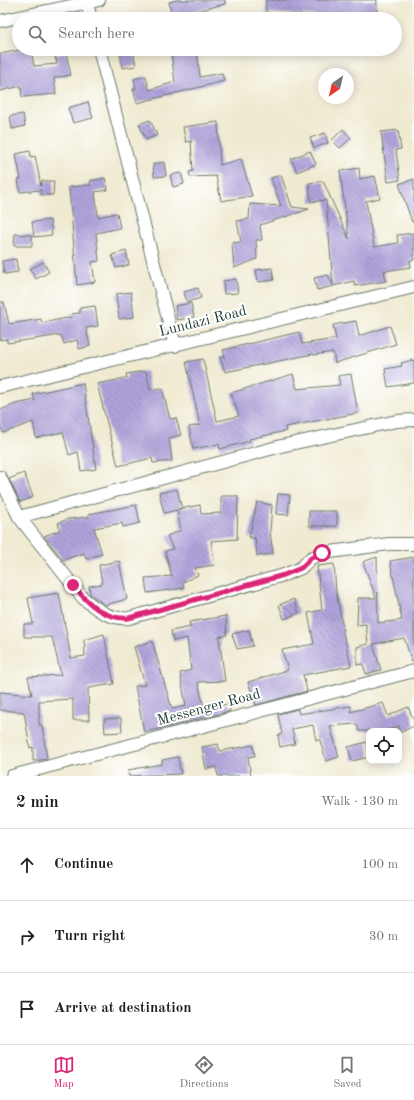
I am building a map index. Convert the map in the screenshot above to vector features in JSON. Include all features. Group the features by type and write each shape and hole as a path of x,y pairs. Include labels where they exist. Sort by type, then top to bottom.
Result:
{"street":[{"path":"44,12 99,0"},
{"path":"87,3 89,12"},
{"path":"0,21 12,19"},
{"path":"101,56 175,346"},
{"name":"Lundazi Road","path":"0,387 175,346 414,287"},
{"path":"19,517 281,446 397,421 414,420"},
{"path":"0,477 19,517 83,598 93,606 118,619 129,618 284,575 301,568 311,558 322,553 390,544 414,544"},
{"name":"Messenger Road","path":"12,776 414,671"}],"building":[{"path":"178,0 225,0 225,4 192,12 171,12 169,2"},
{"path":"266,0 377,0 376,12 266,12"},
{"path":"12,52 12,56 32,56 34,66 57,64 55,56 67,56 71,75 54,78 56,94 22,97 21,86 0,91 0,54"},
{"path":"121,56 134,56 136,66 122,68"},
{"path":"172,56 198,56 200,77 222,73 224,81 137,103 133,89 136,89 134,79 146,76 149,90 175,82"},
{"path":"88,102 93,118 73,123 68,108"},
{"path":"23,114 25,126 12,129 10,116"},
{"path":"150,120 157,135 146,140 139,124"},
{"path":"218,122 220,165 241,159 252,196 221,201 216,176 190,177 189,172 193,171 191,141 186,142 183,127"},
{"path":"343,129 351,138 340,148 332,140"},
{"path":"398,130 401,149 396,150 400,180 388,182 381,132"},
{"path":"325,133 328,143 314,148 310,138"},
{"path":"30,151 31,157 35,156 41,186 42,181 54,181 53,195 41,195 41,190 20,192 18,179 21,179 16,154"},
{"path":"310,151 316,164 297,172 291,159"},
{"path":"164,162 166,176 154,177 153,164"},
{"path":"359,168 360,179 375,176 380,198 366,201 374,247 398,243 397,235 414,233 414,260 410,260 411,267 384,271 386,281 355,286 354,281 317,290 314,278 328,275 333,285 326,200 311,202 309,183 323,181 349,239 340,171"},
{"path":"181,173 184,184 173,187 170,175"},
{"path":"281,175 292,207 309,209 260,225 262,240 256,240 257,259 234,268 232,243 241,242 237,221 249,219 250,204 281,206 271,178"},
{"path":"105,178 108,190 95,192 98,217 117,213 120,228 96,233 99,261 92,262 95,282 77,285 69,187 91,185 90,181"},
{"path":"414,179 414,222 412,222 399,184"},
{"path":"50,220 52,235 34,237 32,222"},
{"path":"15,234 32,235 32,246 14,246"},
{"path":"126,251 129,265 116,268 112,255"},
{"path":"16,259 18,272 4,274 2,261"},
{"path":"43,262 49,272 36,279 30,269"},
{"path":"272,268 274,280 258,282 256,270"},
{"path":"236,279 238,293 224,294 223,281"},
{"path":"198,288 201,298 187,302 184,292"},
{"path":"131,292 134,317 119,319 116,294"},
{"path":"0,302 4,302 9,324 41,319 42,323 72,317 71,314 80,313 80,308 95,306 98,326 86,328 90,346 79,349 77,340 64,344 61,335 7,343 7,339 0,340"},
{"path":"191,303 194,317 177,320 175,306"},
{"path":"356,321 359,336 390,326 396,344 335,363 333,352 313,354 225,372 220,357 225,356 223,350 299,332 302,344 336,339 333,325"},
{"path":"203,359 217,421 239,416 231,393 293,374 297,389 340,385 338,376 351,374 358,413 285,427 286,431 249,439 250,441 220,449 219,444 193,449 189,427 200,425 186,362"},
{"path":"414,360 414,383 388,387 385,369 402,366 401,363"},
{"path":"146,371 150,390 162,388 170,419 176,418 181,435 169,438 172,461 153,463 152,458 118,466 97,384 127,378 126,374"},
{"path":"83,383 96,469 81,471 78,452 69,455 63,432 36,438 33,422 3,433 0,425 0,410 16,404 35,400 33,394"},
{"path":"24,473 33,497 20,502 9,479"},
{"path":"177,489 182,508 200,505 201,514 221,513 221,496 238,496 237,539 211,541 215,565 195,568 198,575 183,582 184,588 147,593 145,578 172,576 165,551 173,549 167,536 181,530 177,510 164,513 159,493"},
{"path":"278,494 290,495 288,515 276,514"},
{"path":"257,502 272,505 270,531 273,554 257,556 255,538 249,538"},
{"path":"136,505 140,523 123,527 122,523 94,528 102,554 86,559 84,553 63,560 44,536 60,530 58,523 68,519 89,517 89,514"},
{"path":"309,511 337,511 337,526 309,526"},
{"path":"377,557 378,623 402,620 390,561 414,557 414,661 412,662 404,638 373,644 381,670 366,674 363,664 357,665 357,647 368,644 366,624 357,625 358,598 376,598 363,562"},
{"path":"119,561 127,599 105,605 90,594 89,586 102,584 99,565"},
{"path":"334,564 336,592 342,628 351,666 303,675 307,691 256,705 248,682 288,670 282,650 314,644 308,613 322,610 317,566"},
{"path":"59,593 71,658 85,656 84,640 104,634 114,684 88,688 89,720 73,720 73,699 39,701 39,725 42,725 47,759 33,761 33,747 30,748 24,712 0,710 0,692 32,695 28,677 61,675 52,637 24,637 24,624 33,624 28,598"},
{"path":"294,599 299,613 284,619 279,605"},
{"path":"226,616 227,635 219,637 225,681 198,682 204,707 229,704 230,711 144,732 135,686 145,685 134,647 152,641 172,709 186,706 180,673 191,670 187,638 173,641 171,631 191,627 189,622"},
{"path":"249,630 253,646 237,649 232,634"},
{"path":"383,703 388,716 408,707 414,721 414,726 402,732 402,728 399,728 399,726 393,728 366,728 366,731 359,731 357,724 330,726 339,757 326,761 320,740 316,740 313,725 292,729 295,744 280,747 278,735 282,734 278,714 298,709 299,714 351,706 351,712"},
{"path":"121,718 122,732 105,733 104,719"},
{"path":"366,742 366,758 352,761 348,747"},
{"path":"218,744 220,751 253,745 255,756 248,757 251,776 218,776 216,767 206,769 202,747"},
{"path":"178,757 181,774 129,776 128,770 162,764 162,760"}],"route":[{"path":"73,585 83,598 106,614 118,619 129,618 284,575 301,568 311,558 322,553"}]}
